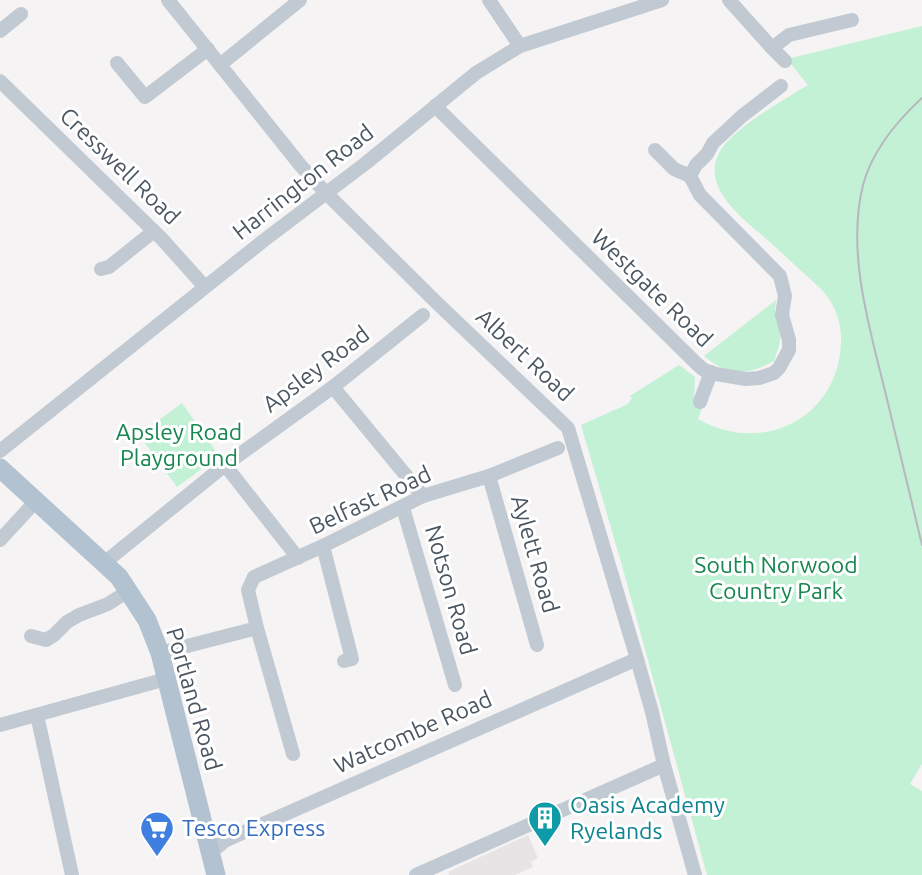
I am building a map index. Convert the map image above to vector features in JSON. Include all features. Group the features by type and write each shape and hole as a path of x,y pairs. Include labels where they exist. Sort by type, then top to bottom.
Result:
{"main road":[{"name":"Portland Road","path":"0,468 119,577 146,620 160,653 217,845 216,875"}],"street":[{"name":"Albert Road","path":"168,0 326,193 568,428 637,659 695,875"},
{"path":"221,64 300,0"},
{"path":"489,0 520,46"},
{"name":"Harrington Road","path":"0,451 476,73 520,46 662,0"},
{"path":"729,0 785,61"},
{"path":"0,31 21,14"},
{"path":"772,48 789,35 852,20"},
{"path":"117,63 145,97 208,49"},
{"name":"Cresswell Road","path":"0,81 154,231 205,287"},
{"path":"655,150 674,169 690,176 713,143 781,86"},
{"name":"Westgate Road","path":"435,106 698,365 711,372 753,379 766,376 779,368 789,350 782,315 785,296 780,276 700,195 690,176"},
{"path":"101,269 109,267 154,231"},
{"name":"Apsley Road","path":"104,563 225,465 333,387 423,316"},
{"path":"700,402 711,372"},
{"path":"333,387 423,496"},
{"name":"Belfast Road","path":"257,628 248,590 254,577 423,496 489,476 558,448"},
{"path":"225,465 298,558"},
{"name":"Aylett Road","path":"489,476 537,645"},
{"path":"0,540 36,501"},
{"name":"Notson Road","path":"402,508 455,685"},
{"path":"323,546 351,657 344,661"},
{"path":"32,636 46,640 67,622 108,604 128,591"},
{"path":"160,653 257,628 293,754"},
{"name":"Watcombe Road","path":"217,845 637,659"},
{"path":"0,724 166,679"},
{"path":"37,715 72,875"},
{"path":"416,875 664,765"}],"shaded area":[{"path":"528,835 538,858 531,862 533,867 515,875 449,875 448,872"}],"green space":[{"name":"South Norwood Country Park","path":"922,26 922,764 910,784 922,791 922,875 707,875 581,425 628,404 632,398 630,396 679,365 695,377 694,399 704,403 698,419 722,429 747,433 771,431 793,423 812,410 827,391 837,369 841,335 837,314 821,289 727,201 715,176 716,162 722,148 738,131 808,85 787,59"},
{"path":"776,300 775,311 781,334 774,361 738,372 721,367 704,356"},
{"name":"Apsley Road Playground","path":"182,403 219,456 177,487 139,435"}],"tram line":[{"path":"922,98 894,127 872,160 863,185 857,237 867,317 922,545"}],"place":[{"name":"Oasis Academy Ryelands","path":"545,848"},
{"name":"Tesco Express","path":"157,858"}]}
